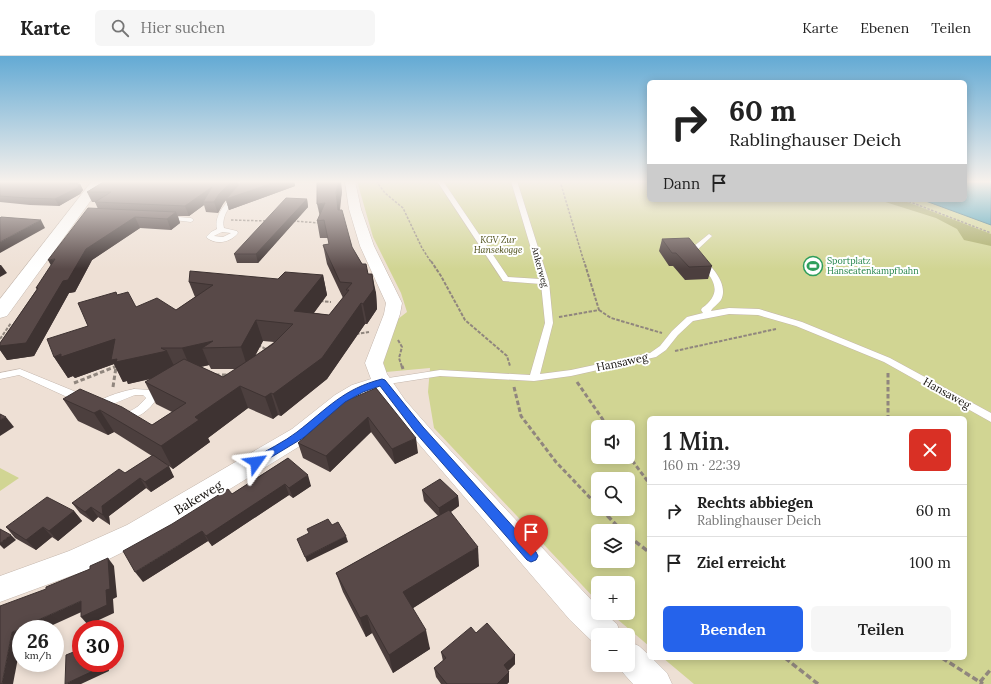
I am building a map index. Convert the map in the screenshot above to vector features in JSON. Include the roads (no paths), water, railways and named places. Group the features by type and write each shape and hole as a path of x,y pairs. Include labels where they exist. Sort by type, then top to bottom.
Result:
{"street":[{"path":"0,312 81,210"},
{"path":"354,210 367,246 394,303 392,314 374,363 375,369 394,380 424,436 580,610 599,628"},
{"name":"Bakeweg","path":"0,589 77,561 136,533 300,435 342,400 359,390 394,380"},
{"path":"635,664 656,684"}],"lane":[{"path":"221,230 219,225 225,210"},
{"path":"460,210 506,278 545,282"},
{"name":"Ankerweg","path":"523,210 545,282 549,323 534,378"},
{"path":"161,218 191,220"},
{"path":"709,236 692,251 715,277 719,288 717,299 705,310 709,314"},
{"name":"Hansaweg","path":"394,380 440,373 534,378 571,373 654,355 663,348 673,335 690,319 729,311 759,312 799,324 887,360 991,418"},
{"path":"0,376 20,372 120,416 133,414 147,405 152,398 146,392 134,392 113,399 99,406"}],"water":[{"path":"951,210 991,210 991,225"}],"place":[{"name":"Sportplatz Hanseatenkampfbahn","path":"813,266"}],"park label":[{"name":"KGV Zur Hansekogge","path":"498,246"}]}
